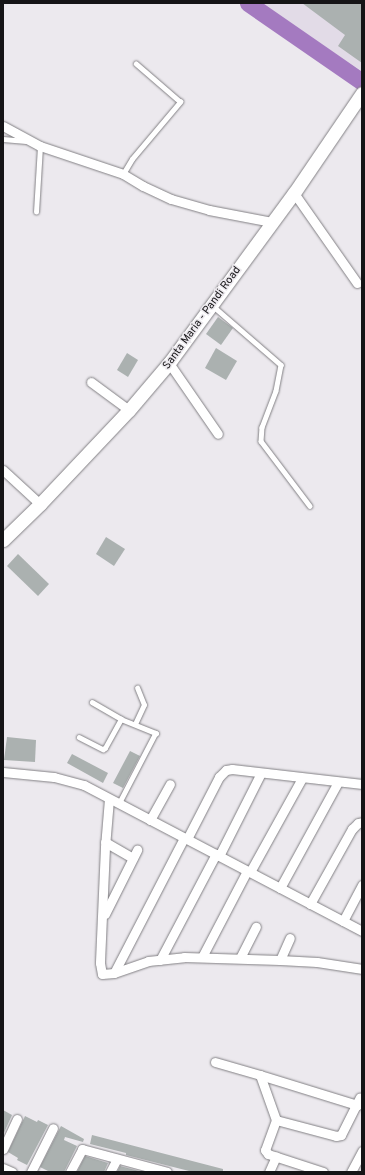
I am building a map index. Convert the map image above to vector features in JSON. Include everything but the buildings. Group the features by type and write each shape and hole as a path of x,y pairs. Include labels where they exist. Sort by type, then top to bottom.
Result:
{"main road":[{"name":"Santa Maria - Pandi Road","path":"3,540 40,504 128,410 191,336 211,304 294,193 355,107 362,94"}],"street":[{"path":"3,126 30,142 123,174 142,186 171,199 209,210 272,222"},
{"path":"294,193 357,283"},
{"path":"169,363 218,434"},
{"path":"91,382 128,410"},
{"path":"3,470 40,504"},
{"path":"114,973 219,776 226,770 232,769 362,784"},
{"path":"3,772 54,777 84,786 362,931"},
{"path":"160,960 262,773"},
{"path":"202,957 302,778"},
{"path":"280,888 338,782"},
{"path":"150,820 170,784"},
{"path":"110,799 105,842 100,973 104,975 114,973 148,961 202,957 280,960 319,958 362,969"},
{"path":"310,904 352,829 358,823 362,822"},
{"path":"103,917 135,854 105,842"},
{"path":"342,921 362,885"},
{"path":"240,958 256,927"},
{"path":"280,960 290,938"},
{"path":"215,1062 358,1101 341,1135 336,1136 276,1120"},
{"path":"260,1075 276,1120 265,1150 268,1154 316,1171"},
{"path":"3,1149 17,1119"},
{"path":"31,1172 53,1128"},
{"path":"70,1172 82,1149 151,1170 167,1172"},
{"path":"351,1172 362,1151"},
{"path":"268,1172 276,1156"},
{"path":"110,1172 117,1159"},
{"path":"3,1168 12,1172"}],"lane":[{"path":"123,174 132,158 180,102 136,64"},
{"path":"3,139 30,142"},
{"path":"36,212 40,146"},
{"path":"211,304 281,365 276,391 262,427 261,441 310,506"},
{"path":"135,724 144,705 137,688"},
{"path":"92,702 121,719 154,731 156,735 119,804"},
{"path":"79,737 103,749 106,748 121,719"}],"shaded area":[{"path":"257,3 362,3 362,71"}],"waterway":[{"path":"248,3 362,82"}]}
